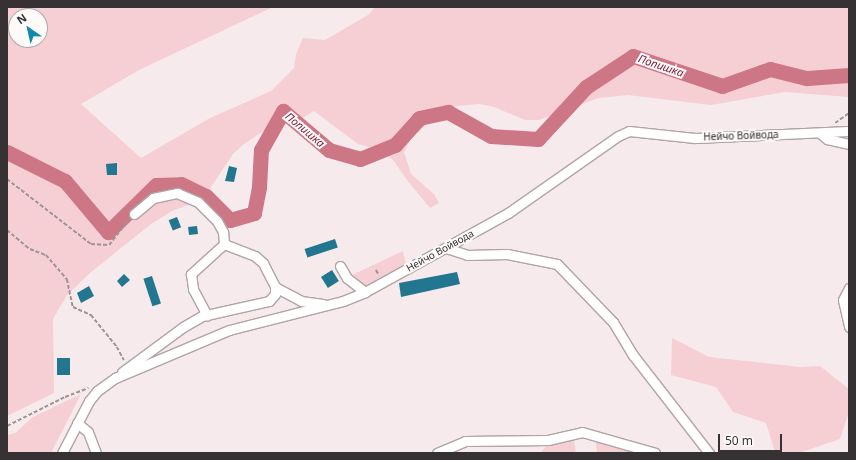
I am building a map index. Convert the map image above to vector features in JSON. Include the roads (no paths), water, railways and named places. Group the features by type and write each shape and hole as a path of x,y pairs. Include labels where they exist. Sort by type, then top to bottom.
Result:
{"street":[{"name":"Нейчо Войвода","path":"62,453 77,423 97,391 115,378 229,330 329,304 365,292 508,213 618,136 630,131 695,138 821,134 849,131"},
{"path":"821,134 827,139 849,144"},
{"path":"134,214 153,198 177,193 186,194 209,210 223,232 224,244"},
{"path":"224,244 255,256 263,263 276,287 300,301 329,304"},
{"path":"207,315 193,289 191,274 224,244"},
{"path":"446,248 467,255 507,254 557,264 614,322 633,355 709,453"},
{"path":"340,266 347,278 365,292"},
{"path":"115,378 127,367 183,327 207,315 269,301 275,294 276,287"},
{"path":"849,288 843,300 849,327"},
{"path":"77,423 88,432 96,453"},
{"path":"437,453 465,441 548,440 582,432 655,453"}],"waterway":[{"name":"Попишка","path":"7,152 65,181 108,232 156,185 181,184 206,196 230,220 254,213 259,187 261,150 283,111 329,150 360,159 395,145 419,118 448,112 491,136 538,139 586,87 633,56 722,86 770,69 807,78 849,75"}]}
